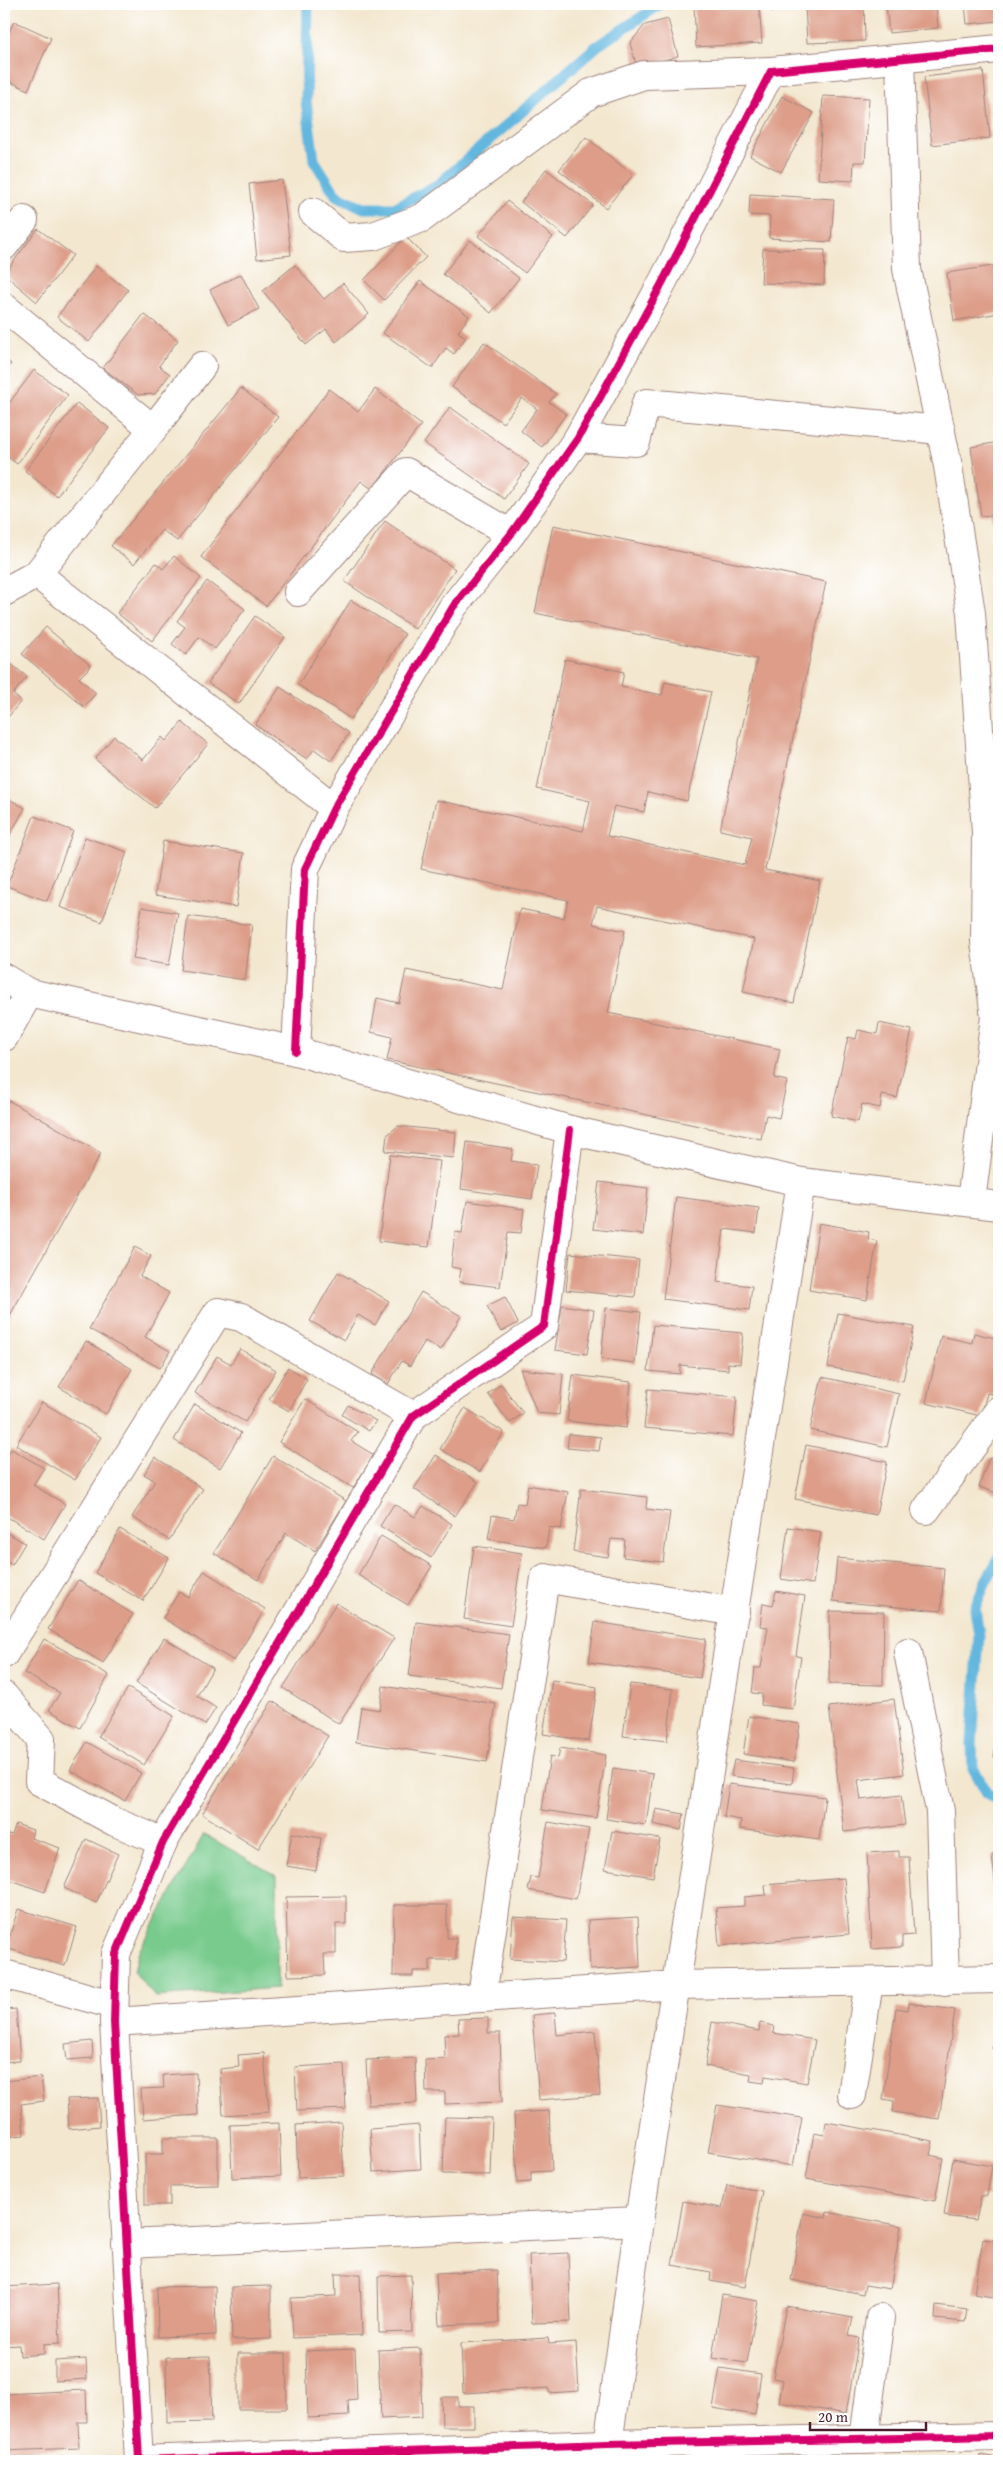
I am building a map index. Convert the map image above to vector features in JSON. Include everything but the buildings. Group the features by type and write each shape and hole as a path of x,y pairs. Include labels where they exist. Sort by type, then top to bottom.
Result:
{"street":[{"path":"313,212 344,238 373,236 422,218 591,94 644,76 742,70 772,71 999,49"},
{"path":"900,59 907,270 941,430 971,613 986,832 985,942 995,1017 971,1201"},
{"path":"296,1051 306,870 334,808 454,607 510,534 578,438 660,287 772,71"},
{"path":"4,246 24,220"},
{"path":"4,307 153,429"},
{"path":"4,592 37,574 202,366"},
{"path":"578,438 636,442 646,403 941,430"},
{"path":"298,592 406,472 510,534"},
{"path":"37,574 334,808"},
{"path":"4,978 29,993 296,1051 570,1130 801,1182 971,1201 999,1206"},
{"path":"4,1037 29,993"},
{"path":"570,1130 544,1326 413,1416 163,1842 116,1954 114,2014 139,2461 608,2444 999,2436"},
{"path":"608,2444 639,2222 678,1985 801,1182"},
{"path":"4,1654 218,1312 241,1317 413,1416"},
{"path":"926,1510 999,1410"},
{"path":"482,1996 545,1578 735,1612"},
{"path":"908,1652 940,1812 945,1980"},
{"path":"4,1696 41,1739 38,1781 115,1822 163,1842"},
{"path":"4,1974 114,2014 678,1985 999,1980"},
{"path":"852,2095 869,1982"},
{"path":"126,2244 639,2222"},
{"path":"864,2439 880,2318"}],"green space":[{"path":"204,1834 277,1876 277,1988 155,1997 134,1972 138,1953"}],"waterway":[{"path":"308,4 306,101 314,160 336,195 364,208 394,208 439,184 597,46 661,4"},
{"path":"999,1558 986,1581 975,1608 979,1635 972,1744 973,1768 987,1793 999,1802"}],"cycle path":[{"path":"296,1051 305,869 334,808 453,607 511,534 578,438 660,287 771,71 999,49"},
{"path":"570,1130 544,1326 413,1416 163,1842 116,1954 114,2022 139,2460 608,2444 999,2436"}]}
